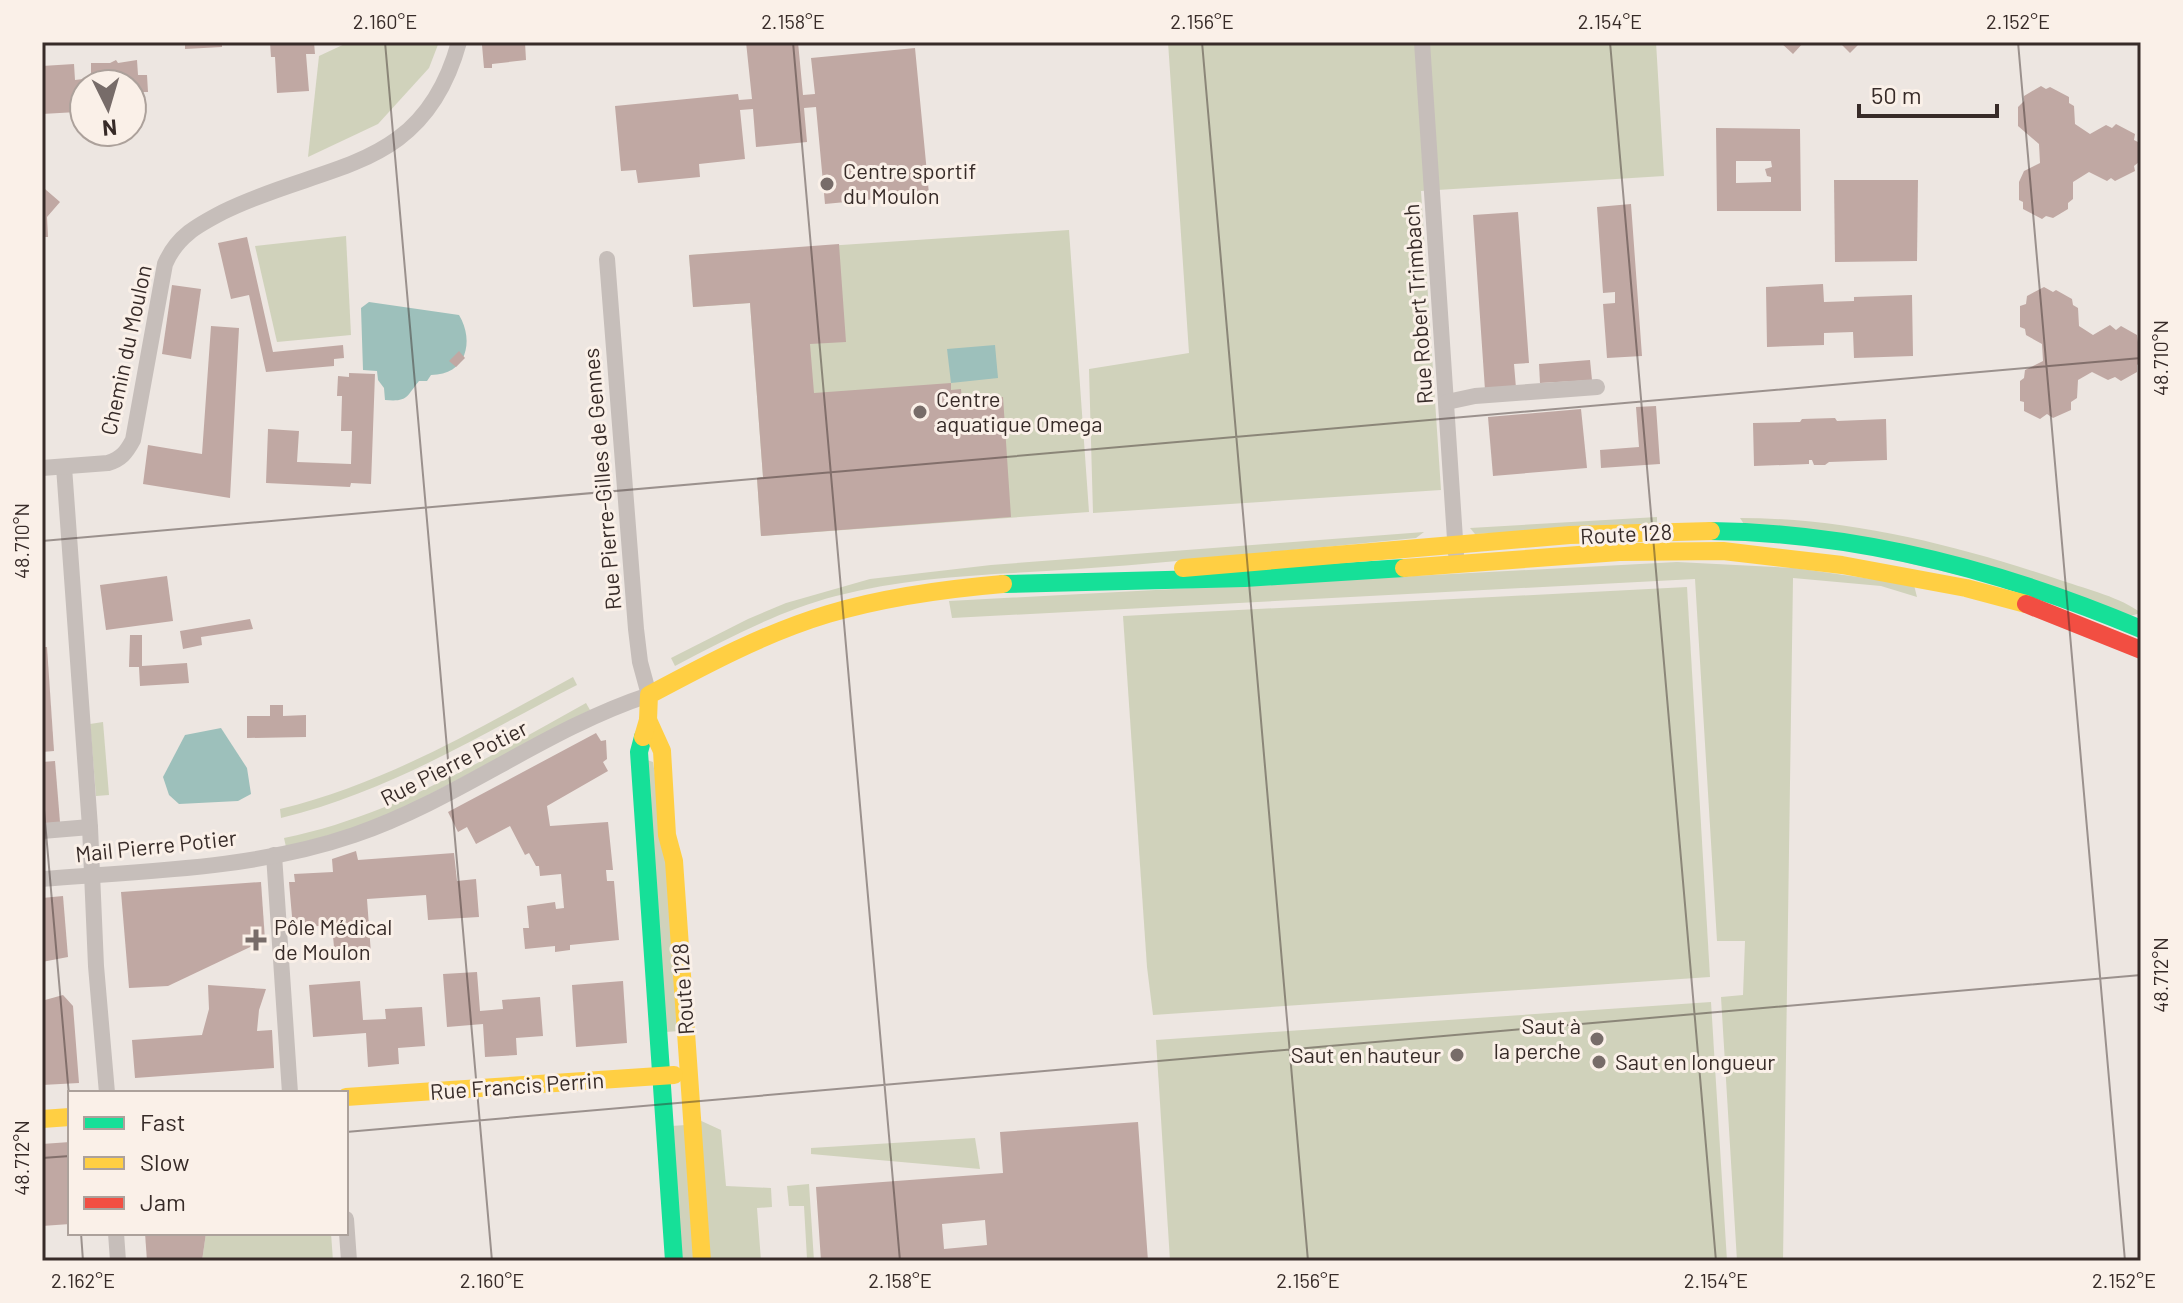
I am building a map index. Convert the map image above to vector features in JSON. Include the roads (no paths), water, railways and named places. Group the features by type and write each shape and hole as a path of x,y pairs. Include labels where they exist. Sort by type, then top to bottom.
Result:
{"main road":[{"name":"Route 128","path":"674,1261 639,752 648,720 649,695 722,655 829,613 881,599 923,593 1098,578 1200,580 1291,577 1456,554 1665,531 1801,536 1874,547 1946,562 2064,598 2141,629"},
{"name":"Route 128","path":"1456,554 1666,550 1767,554 1842,563 2003,597 2045,610 2141,650"},
{"name":"Route 128","path":"648,720 662,751 667,835 674,861 702,1261"},
{"name":"Rue Francis Perrin","path":"348,1097 688,1074"},
{"path":"42,1119 68,1117"}],"street":[{"name":"Chemin du Moulon","path":"42,468 108,463 119,460 127,452 133,440 165,264 170,252 186,232 238,204 388,147 415,126 436,99 452,67 459,42"},
{"name":"Rue Robert Trimbach","path":"1422,42 1456,554"},
{"name":"Rue Pierre-Gilles de Gennes","path":"607,259 636,629 640,662 649,695"},
{"path":"1447,402 1475,396 1597,387"},
{"path":"64,467 107,1091"},
{"name":"Rue Pierre Potier","path":"274,855 316,846 378,826 437,799 593,716 649,695"},
{"name":"Mail Pierre Potier","path":"42,831 90,827"},
{"path":"274,855 290,1091"},
{"name":"Mail Pierre Potier","path":"42,879 274,855"},
{"path":"116,1235 118,1261"},
{"path":"347,1235 349,1261"}],"water":[{"path":"369,302 459,315 466,336 464,355 452,369 431,375 427,381 419,381 402,399 385,400 377,371 363,370 361,308"},
{"path":"995,345 998,378 951,383 947,349"},
{"path":"221,728 247,768 251,794 238,801 179,804 169,795 163,777 185,735"}],"place":[{"name":"Centre sportif du Moulon","path":"827,184"},
{"name":"Centre aquatique Omega","path":"920,412"},
{"name":"Pôle Médical de Moulon","path":"256,940"},
{"name":"Saut à la perche","path":"1597,1039"},
{"name":"Saut en hauteur","path":"1457,1055"},
{"name":"Saut en longueur","path":"1599,1062"}]}
